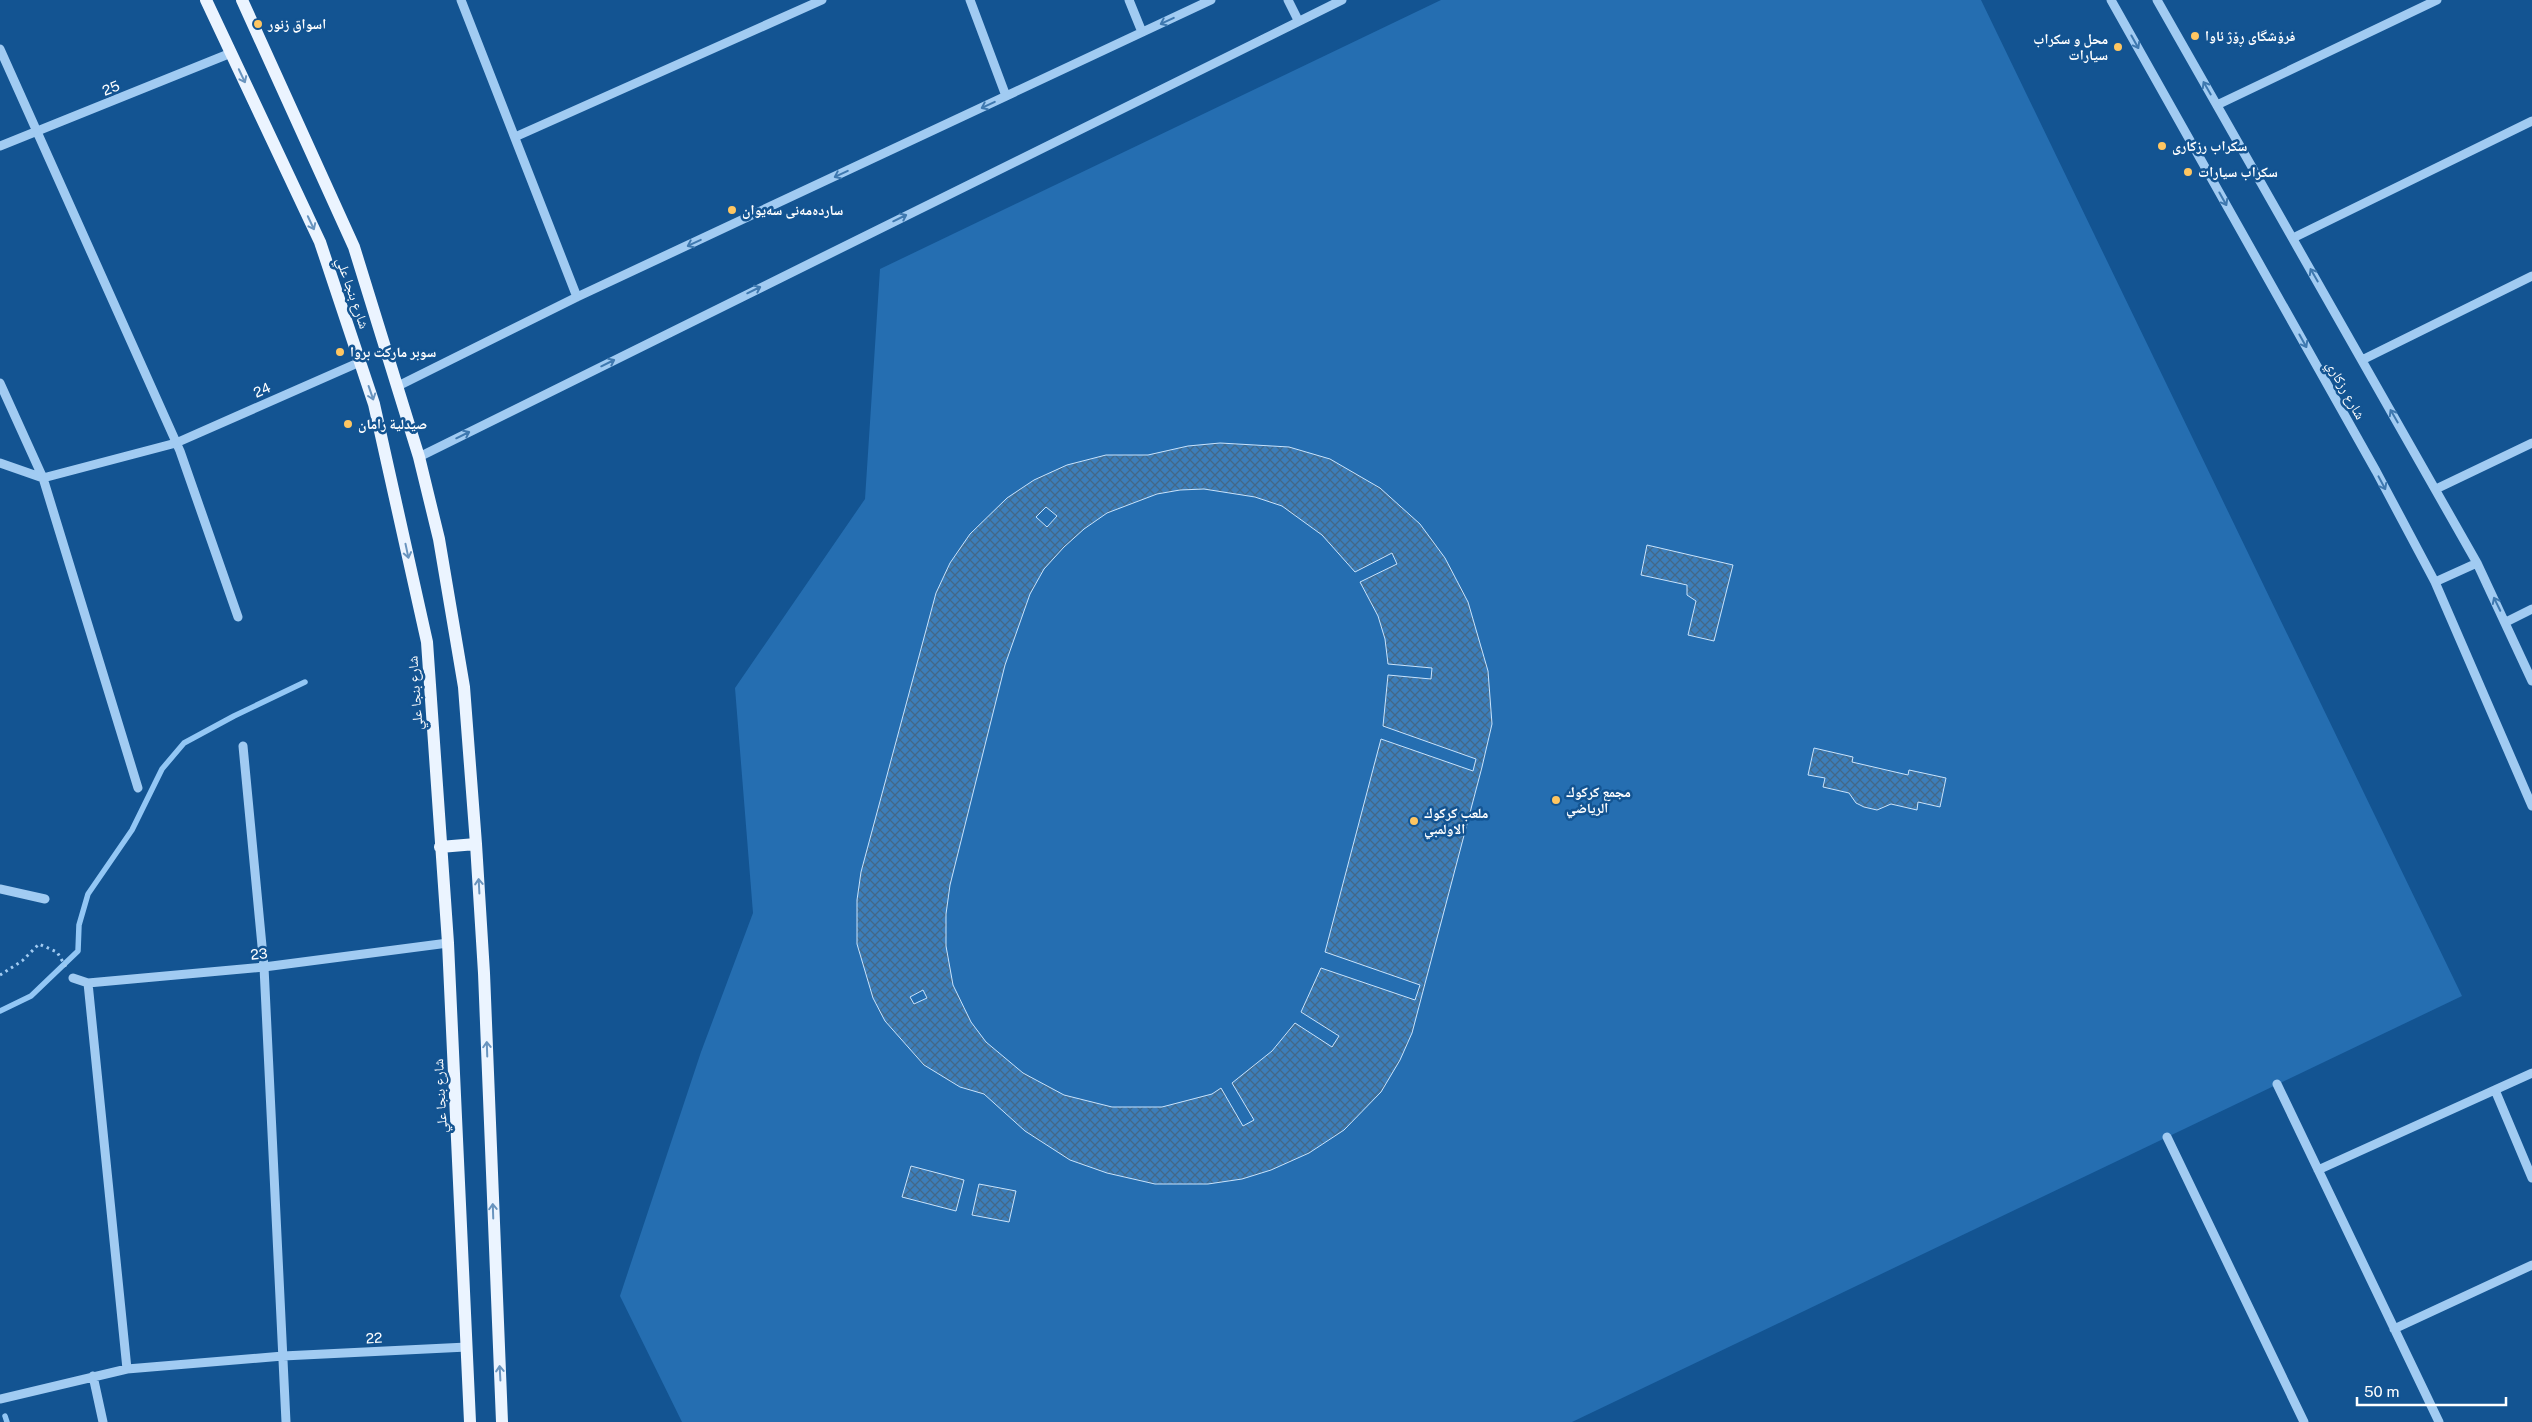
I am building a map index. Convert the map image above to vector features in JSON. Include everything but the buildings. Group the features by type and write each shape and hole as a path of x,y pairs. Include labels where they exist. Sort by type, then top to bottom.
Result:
{"main road":[{"name":"شارع بنجا علي","path":"206,0 320,242 374,404 427,642 448,943 470,1422"},
{"name":"شارع بنجا علي","path":"242,0 354,247 419,457 439,539 464,687 476,844 484,973 502,1422"},
{"path":"440,847 476,844"}],"street":[{"path":"462,0 578,297"},
{"path":"970,0 1006,96"},
{"path":"1130,0 1142,32"},
{"path":"398,386 578,297 1211,0"},
{"path":"1288,0 1298,20"},
{"path":"419,457 1298,20 1342,0"},
{"name":"شارع رزكاري","path":"2111,0 2376,471 2435,582 2532,806"},
{"name":"شارع رزكاري","path":"2158,0 2477,563 2532,680"},
{"path":"2217,104 2436,0"},
{"path":"514,137 817,1"},
{"path":"0,49 39,132 176,443 238,617"},
{"name":"25","path":"0,146 39,132 232,53"},
{"path":"2293,238 2532,121"},
{"path":"2362,360 2532,276"},
{"name":"24","path":"43,478 176,443 360,362"},
{"path":"0,383 43,478 138,788"},
{"path":"2436,490 2532,443"},
{"path":"0,463 43,478"},
{"path":"2435,582 2477,563"},
{"path":"2506,622 2532,609"},
{"path":"243,746 264,967 286,1422"},
{"path":"0,889 45,899"},
{"name":"23","path":"72,978 88,983 264,967 448,943"},
{"path":"88,983 127,1369"},
{"path":"2318,1170 2532,1073"},
{"path":"2277,1084 2439,1422"},
{"path":"2495,1090 2532,1178"},
{"path":"2167,1137 2304,1422"},
{"path":"2394,1328 2532,1265"},
{"name":"22","path":"0,1399 127,1369 283,1356 467,1347"},
{"path":"93,1376 103,1422"}],"path":[{"path":"0,975 22,962 39,944 57,952"}],"shaded area":[{"name":"مجمع كركوك الرياضي","path":"1441,0 1981,0 2462,996 1572,1422 682,1422 620,1296 701,1052 753,913 735,688 865,499 880,269"}],"waterway":[{"path":"0,1011 31,996 78,951 79,925 88,894 132,830 162,769 184,743 234,716 305,682"},
{"path":"5,1416 7,1422"}],"place":[{"name":"اسواق زنور","path":"258,24"},
{"name":"فرۆشگای ڕۆژ ئاوا","path":"2195,36"},
{"name":"محل و سكراب سيارات","path":"2118,47"},
{"name":"سكراب رزكارى","path":"2162,146"},
{"name":"سكراب سيارات","path":"2188,172"},
{"name":"ساردەمەنی سەیوان","path":"732,210"},
{"name":"سوبر ماركت بروا","path":"340,352"},
{"name":"صيدلية رامان","path":"348,424"},
{"name":"مجمع كركوك الرياضي","path":"1556,800"},
{"name":"ملعب كركوك الاولمبي","path":"1414,821"}]}
